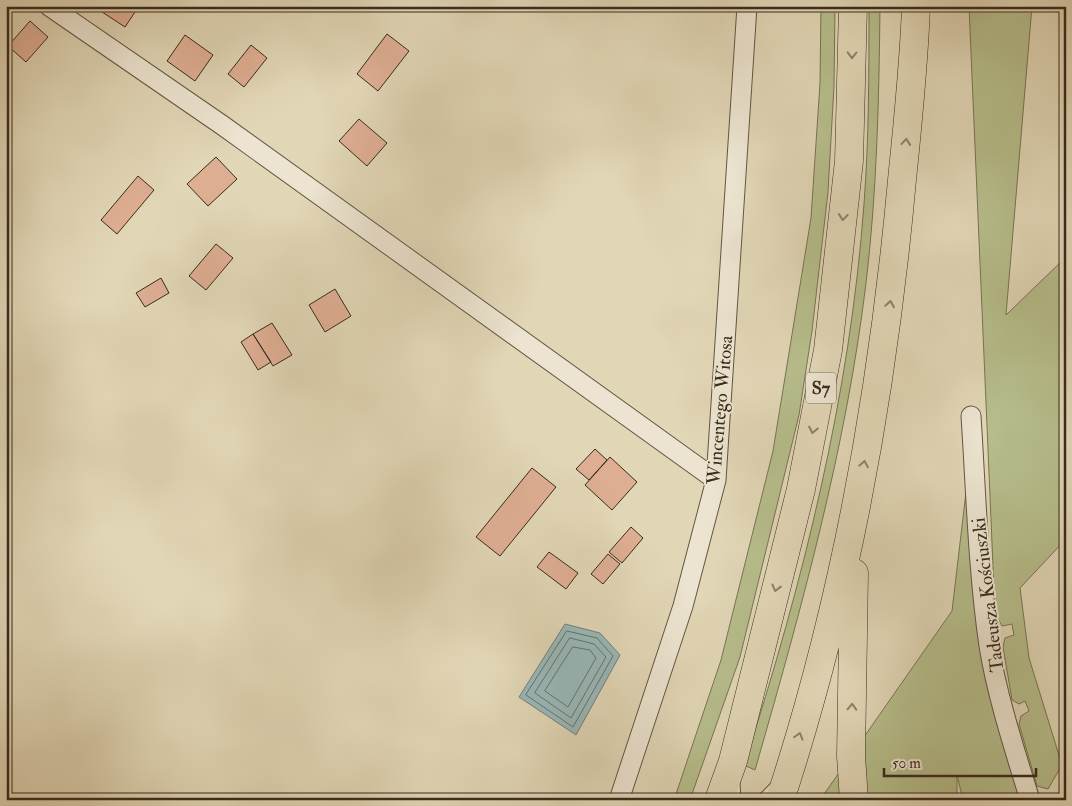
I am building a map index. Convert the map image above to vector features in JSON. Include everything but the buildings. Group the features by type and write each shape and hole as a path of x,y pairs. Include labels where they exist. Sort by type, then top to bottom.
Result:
{"highway":[{"name":"S7","path":"719,800 733,761 801,489 828,350 849,161 853,6"},
{"path":"780,800 790,771 832,621 855,512 892,290 914,57 916,6"},
{"path":"854,800 851,756 855,512"}],"street":[{"path":"49,6 222,126 716,480"},
{"name":"Wincentego Witosa","path":"619,800 683,606 716,480 747,6"},
{"name":"Tadeusza Kościuszki","path":"971,416 983,590 990,648 1013,745 1030,800"}],"lane":[{"path":"733,761 736,800"},
{"path":"761,800 790,771"}],"green space":[{"path":"821,6 835,6 834,86 828,192 812,331 799,415 740,657 690,800 674,800 721,660 773,451 811,218 820,83"},
{"path":"869,6 880,6 878,110 870,248 857,345 847,407 820,529 789,650 755,770 744,765 786,627 804,558 821,488 848,347 866,179"},
{"path":"969,6 1032,6 1006,315 1066,257 1066,539 1020,588 1029,658 1062,765 1048,789 1037,786 1019,724 1021,716 1029,711 1025,701 1019,704 1012,700 1003,647 1005,638 1014,635 1012,624 1002,626 995,613"},
{"path":"968,475 993,705 1020,800 963,800 957,775 957,800 820,800 952,611"},
{"path":"1066,786 1066,800 1052,800 1053,798"}],"water":[{"path":"565,624 600,633 620,655 576,735 519,697"}]}
